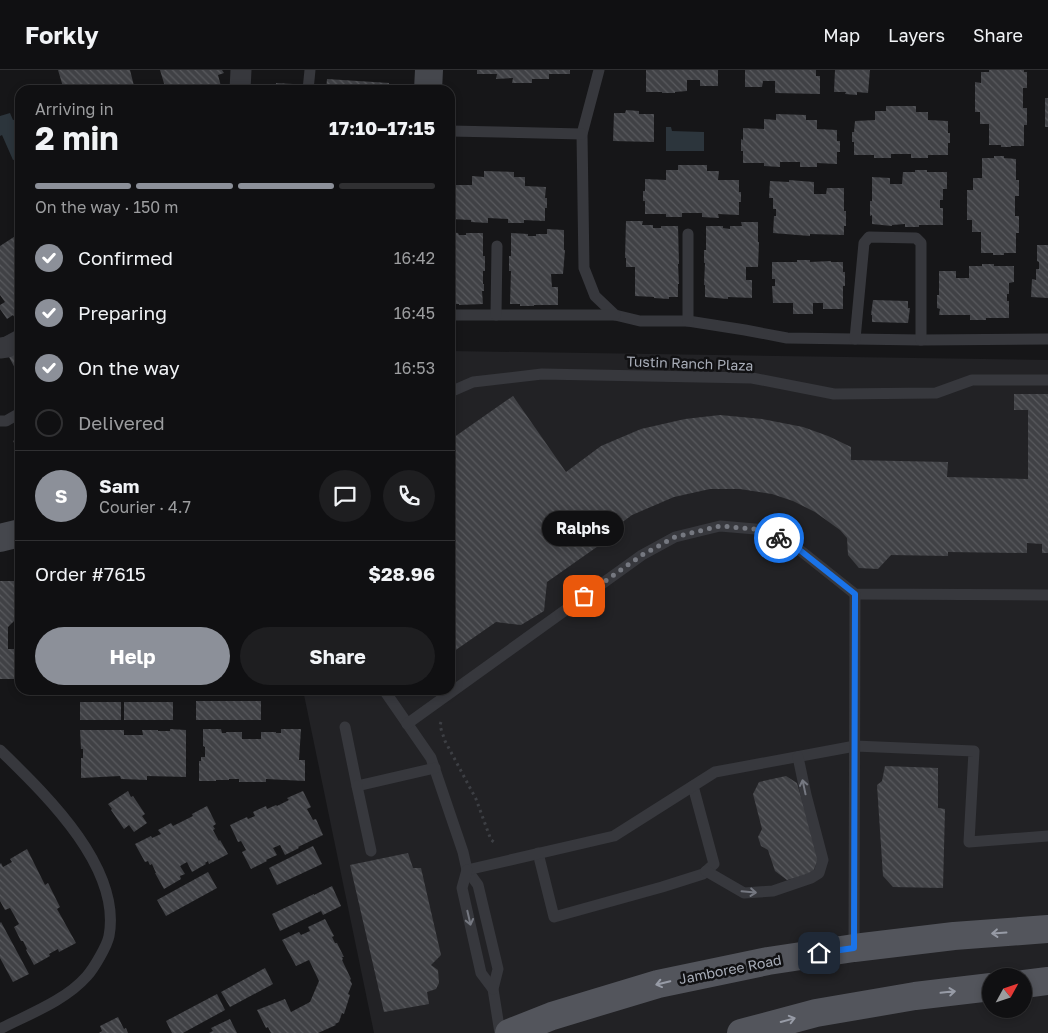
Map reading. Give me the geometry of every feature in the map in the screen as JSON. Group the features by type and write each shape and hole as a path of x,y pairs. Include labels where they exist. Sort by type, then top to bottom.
{"main road":[{"name":"Jamboree Road","path":"508,1033 552,1016 658,984 768,961 954,936 1048,929"},
{"path":"1032,983 1048,982"},
{"path":"741,1033 816,1012 915,996 982,988"}],"street":[{"path":"240,85 241,70"},
{"path":"428,85 429,70"},
{"path":"0,348 15,343"},
{"path":"0,538 15,534"}],"lane":[{"path":"308,85 310,70"},
{"path":"599,70 582,134 584,268 595,296 615,315"},
{"path":"455,132 582,134"},
{"path":"688,234 688,321"},
{"path":"855,339 864,243 869,237 916,238 921,243 921,340"},
{"path":"496,316 497,246"},
{"path":"455,316 615,315 640,321 688,321 786,338 1048,339"},
{"name":"Tustin Ranch Plaza","path":"455,390 473,382 542,374 752,378 834,394 936,393 972,380 1048,380"},
{"path":"0,421 6,421 15,416"},
{"path":"455,689 642,555 675,537 720,526 766,530 801,551 855,594 1048,595"},
{"path":"854,948 855,594"},
{"path":"387,695 431,758 467,870 478,885 498,969 493,988 500,1033"},
{"path":"407,724 447,695"},
{"path":"345,727 371,851"},
{"path":"467,870 614,836 715,772 855,746 974,751 969,842 1048,836"},
{"path":"0,750 32,781 76,834 95,864 107,892 111,915 109,938 87,976 70,991 48,1005 0,1029"},
{"path":"706,871 744,893 773,891 812,878 819,873 823,860 798,757"},
{"path":"357,786 435,768"},
{"path":"538,853 554,917 702,874 714,864 693,786"},
{"path":"467,870 462,888 481,973 493,988"}],"path":[{"path":"441,722 441,729 446,741 476,799 491,840 497,844"}],"shaded area":[{"path":"10,113 13,120 15,119 15,159 13,160 2,135 0,136 0,116"},
{"path":"666,127 671,127 672,131 704,132 704,151 666,151"},
{"path":"455,351 1048,360 1048,1033 374,1033 304,695 455,695"}],"building":[{"path":"58,70 130,70 134,85 62,85"},
{"path":"160,70 222,70 224,73 218,75 221,85 164,85"},
{"path":"477,70 570,70 570,74 549,74 549,79 532,79 532,83 512,83 513,78 496,79 497,74 477,74"},
{"path":"646,70 718,70 718,86 700,86 700,80 687,80 687,91 675,93 646,92"},
{"path":"745,70 816,70 816,76 820,76 820,94 775,93 775,81 763,81 762,87 745,87"},
{"path":"835,70 870,70 868,93 857,92 857,95 845,94 846,92 834,92"},
{"path":"989,70 1024,70 1024,72 1027,72 1027,88 1023,88 1023,108 1027,108 1027,125 1024,125 1024,146 1001,147 1001,145 989,145 989,124 980,124 980,112 975,112 975,82 981,83 981,72 989,72"},
{"path":"327,79 389,83 389,85 326,85"},
{"path":"276,83 293,84 293,85 276,85"},
{"path":"1045,98 1048,98 1048,127 1045,127"},
{"path":"886,106 916,106 916,112 928,112 928,120 948,121 950,143 948,143 948,155 928,155 928,158 911,158 911,154 891,154 891,158 874,158 874,155 854,155 852,132 854,132 855,121 875,120 875,111 886,111"},
{"path":"626,110 639,111 639,114 654,114 654,142 613,141 614,113 625,113"},
{"path":"776,114 806,115 806,120 817,120 817,129 837,130 840,152 837,152 837,164 817,163 817,167 800,167 800,162 780,162 780,167 764,166 764,163 743,163 741,139 743,140 743,128 764,129 764,119 776,120"},
{"path":"994,156 1016,159 1016,180 1019,180 1019,196 1015,196 1015,216 1019,216 1019,233 1016,233 1016,253 1004,253 1004,255 981,253 981,232 972,232 972,220 967,220 967,190 973,190 973,178 982,178 982,158 994,158"},
{"path":"678,165 707,165 707,171 719,171 718,180 739,180 741,202 739,202 739,215 718,214 719,218 702,217 702,213 682,213 682,217 666,217 666,214 645,214 643,191 645,191 645,179 666,180 666,170 678,170"},
{"path":"915,170 947,172 947,189 943,189 943,200 940,200 940,208 943,208 943,225 905,227 905,224 892,226 872,224 870,201 872,201 872,177 890,178 890,184 902,184 903,172 915,172"},
{"path":"484,171 514,172 514,177 525,177 525,186 546,187 545,198 547,198 547,208 545,208 545,221 524,220 524,223 508,223 508,219 488,218 488,223 455,219 455,185 472,185 472,176 484,177"},
{"path":"789,180 814,182 814,194 826,194 827,188 844,188 846,226 844,226 844,235 810,234 810,236 773,233 776,209 773,209 773,198 769,198 770,181 789,182"},
{"path":"626,221 643,221 642,225 653,225 653,228 678,226 678,297 669,297 669,299 635,296 635,267 626,267"},
{"path":"741,222 758,222 758,267 746,267 746,280 752,280 752,298 728,297 728,299 705,297 704,250 706,250 706,226 723,226 723,228 730,229 730,226 742,226"},
{"path":"547,229 564,230 563,274 551,274 552,287 558,287 558,305 520,306 520,304 510,304 511,271 509,271 509,256 511,256 511,233 536,236 536,234 547,234"},
{"path":"455,233 459,235 483,233 485,271 483,271 483,304 455,304"},
{"path":"15,236 15,318 13,315 7,319 0,309 0,305 5,302 0,295 0,246"},
{"path":"1037,245 1048,245 1048,298 1031,297 1032,279 1036,280 1036,269 1039,269"},
{"path":"797,260 843,262 845,286 843,286 843,309 823,309 823,303 813,303 813,314 793,314 793,303 773,303 772,286 775,286 775,279 772,279 772,262 797,262"},
{"path":"982,264 1014,266 1014,282 1009,283 1009,294 1007,294 1009,318 970,320 970,315 939,315 940,309 937,308 937,295 939,295 939,271 956,271 956,278 969,278 969,266 982,266"},
{"path":"873,300 908,301 908,308 910,308 908,323 872,322"},
{"path":"15,354 15,368 9,357"},
{"path":"1014,394 1048,394 1048,553 1042,553 1042,544 1027,543 1027,553 948,552 948,556 891,555 878,569 859,568 848,555 847,538 840,530 815,512 793,501 772,494 740,489 710,489 674,497 632,515 609,532 611,537 547,582 544,611 521,625 496,622 455,651 455,437 513,396 566,472 601,446 641,429 685,419 720,415 762,419 803,427 851,447 851,460 948,462 947,477 1028,479 1028,410 1014,410"},
{"path":"0,581 15,581 15,620 8,627 8,649 15,649 15,679 0,679"},
{"path":"196,701 261,701 261,720 196,720"},
{"path":"80,702 121,702 121,720 80,720"},
{"path":"124,702 173,702 173,720 124,720"},
{"path":"170,729 186,730 186,777 147,776 147,780 121,779 120,776 81,778 83,749 81,749 80,730 124,730 124,735 143,735 142,730 170,731"},
{"path":"203,729 221,729 222,733 242,732 242,739 261,739 261,732 281,733 281,729 301,729 299,760 305,760 305,781 266,779 266,782 239,782 239,779 229,779 199,781 199,761 201,761 201,757 205,757"},
{"path":"885,766 938,768 938,808 945,809 943,888 893,887 883,876 877,785 882,781"},
{"path":"786,776 797,783 819,858 812,874 787,880 775,871 768,850 761,846 758,837 762,829 753,794 759,782"},
{"path":"128,791 145,814 142,816 147,823 134,832 129,825 124,829 108,804"},
{"path":"303,791 311,807 307,809 313,820 316,819 323,835 285,855 280,845 273,848 277,855 251,869 242,852 246,850 241,841 238,842 230,825 247,817 248,819 255,816 253,812 266,806 267,809 277,806 289,800 287,798"},
{"path":"207,806 216,824 213,826 215,829 213,830 228,854 209,864 208,861 192,872 187,862 180,866 185,874 180,876 181,879 164,889 152,864 150,865 148,861 145,862 135,844 151,836 152,838 161,834 158,830 171,823 173,826 193,816 192,814"},
{"path":"313,846 322,864 277,885 269,868"},
{"path":"27,849 45,885 48,883 60,907 57,909 76,943 59,952 58,949 34,965 14,927 19,924 10,908 5,910 0,901 0,864 3,867 12,862 10,859"},
{"path":"408,853 413,868 421,868 441,955 431,965 438,970 439,983 436,989 427,992 429,1004 384,1012 350,865"},
{"path":"208,872 217,888 166,916 157,900"},
{"path":"332,886 341,906 323,915 321,911 280,931 272,914"},
{"path":"325,919 334,936 332,937 335,943 337,943 344,957 342,957 342,960 352,984 344,1014 342,1013 336,1025 318,1033 271,1033 268,1027 266,1028 257,1010 285,999 291,1012 310,1002 319,981 309,960 296,966 282,940 299,932 301,935 310,931 308,927"},
{"path":"1,922 29,974 13,982 0,958"},
{"path":"265,968 273,984 230,1007 221,992"},
{"path":"217,994 225,1010 183,1033 172,1033 166,1021"},
{"path":"118,1017 128,1033 99,1033 102,1031 100,1026"},
{"path":"230,1019 237,1033 209,1033 213,1031 211,1028"}],"way so far":[{"path":"584,596 642,555 675,537 720,526 766,530 779,538"}],"place":[{"name":"Ralphs","path":"584,596"}],"route":[{"path":"779,538 801,551 855,594 854,948 819,953"}]}
